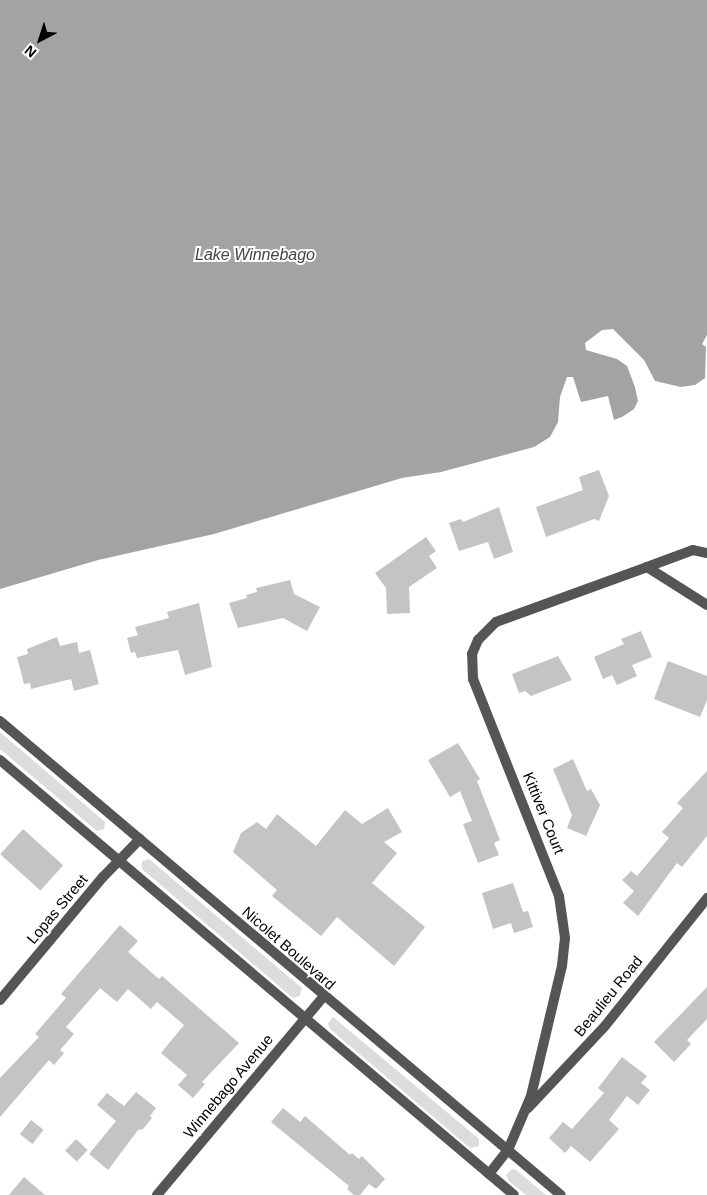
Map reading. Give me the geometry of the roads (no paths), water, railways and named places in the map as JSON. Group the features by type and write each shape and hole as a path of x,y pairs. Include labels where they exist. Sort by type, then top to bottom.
{"street":[{"name":"Kittiver Court","path":"489,1174 508,1150 527,1109 562,966 565,924 559,896 540,842 473,678 472,654 478,640 496,622 692,550 707,553"},
{"path":"647,567 707,605"},
{"name":"Nicolet Boulevard","path":"0,721 323,997 561,1195"},
{"path":"0,760 514,1195"},
{"name":"Lopas Street","path":"0,1000 118,861 140,839"},
{"name":"Beaulieu Road","path":"527,1109 605,1026 707,898"},
{"name":"Winnebago Avenue","path":"157,1195 323,997"}],"water":[{"name":"Lake Winnebago","path":"0,0 707,0 707,335 702,344 706,347 705,378 695,385 681,387 655,381 644,360 613,329 602,330 585,343 586,350 617,359 627,366 638,401 634,409 622,417 614,420 608,396 581,402 573,377 567,377 560,397 558,422 550,437 534,447 441,472 402,478 214,534 98,560 0,589"}]}
